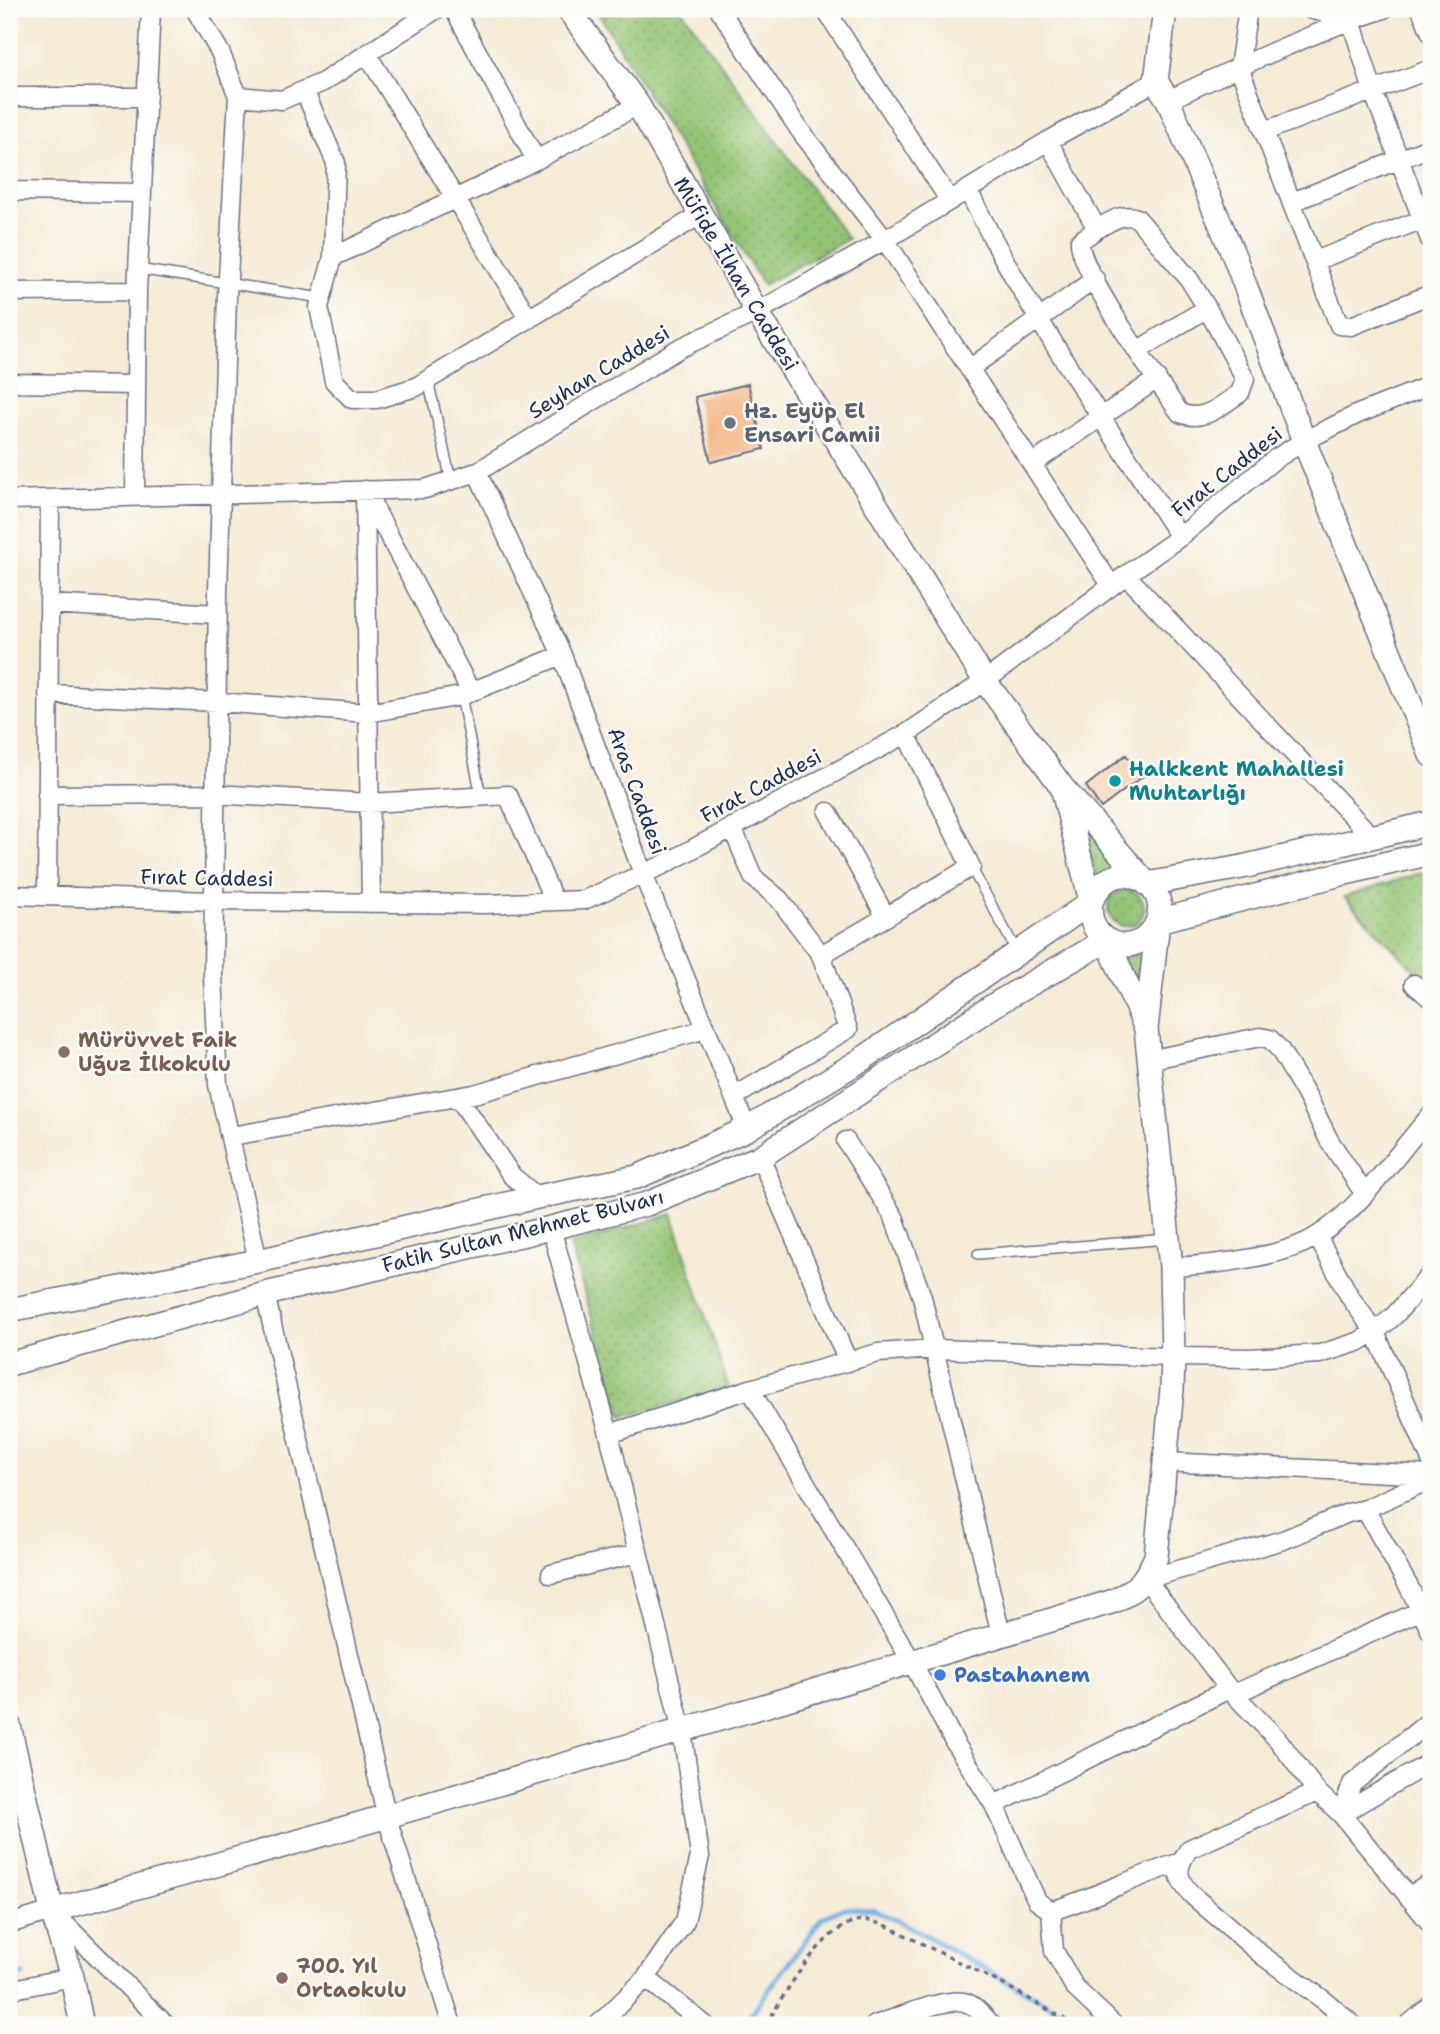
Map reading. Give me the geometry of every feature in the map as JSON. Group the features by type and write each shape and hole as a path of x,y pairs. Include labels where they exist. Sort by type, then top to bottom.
{"street":[{"path":"135,497 137,291 151,9"},
{"path":"195,9 220,52 238,96 221,495 213,975 218,1085 258,1261"},
{"path":"238,96 282,100 323,82 438,9"},
{"path":"454,9 536,160"},
{"name":"Müfide İlhan Caddesi","path":"568,9 638,105 757,312 985,681 1062,787 1147,884"},
{"path":"719,9 801,132 885,240 1032,464 1118,580 1372,836"},
{"path":"825,9 950,201"},
{"path":"1165,9 1156,81 1168,100 1234,257 1304,441 1431,755"},
{"path":"1248,9 1239,67 1339,325 1345,327 1431,294"},
{"path":"1310,9 1351,20"},
{"path":"1168,100 1239,67 1384,9"},
{"path":"1421,9 1431,33"},
{"path":"1351,20 1373,91 1431,242"},
{"path":"367,54 529,319"},
{"path":"1265,131 1431,69"},
{"name":"Seyhan Caddesi","path":"9,500 425,489 477,472 678,349 757,312 885,240 1048,141 1156,81"},
{"path":"303,90 336,163 332,257 319,307 334,381 352,399 377,399 416,387 701,215"},
{"path":"9,97 147,97"},
{"path":"332,257 536,160 638,105"},
{"path":"1048,141 1097,229"},
{"path":"1292,202 1431,147"},
{"path":"968,190 995,247 1038,318 1180,537"},
{"path":"9,191 142,193"},
{"path":"1130,215 1137,218 1189,279 1207,308 1245,379 1240,393 1200,418 1180,413 1137,351 1079,248 1080,240 1097,229 1121,216 1130,215"},
{"path":"1315,261 1423,219"},
{"path":"969,369 1095,279"},
{"path":"9,292 137,291"},
{"path":"1137,351 1207,308"},
{"path":"1032,464 1157,379"},
{"path":"9,383 136,385"},
{"name":"Fırat Caddesi","path":"9,895 214,901 484,904 584,900 643,874 906,734 985,681 1118,580 1180,537 1275,459 1358,414 1431,385"},
{"name":"Aras Caddesi","path":"477,472 562,655 643,874 747,1129"},
{"path":"365,490 466,694"},
{"path":"365,490 371,903"},
{"path":"47,896 50,499"},
{"path":"49,604 218,614"},
{"path":"48,694 368,713 466,694 562,655"},
{"path":"821,955 971,867 906,734"},
{"path":"1062,787 1091,901 1091,919 1094,927 1107,940 1146,1029"},
{"path":"47,794 215,794 369,803 508,795 554,901"},
{"path":"828,812 886,917"},
{"path":"1147,884 1242,867 1431,823"},
{"path":"732,827 753,877 779,899 821,955 848,1029 734,1097"},
{"path":"1107,940 1126,945 1137,943 1153,930 1158,921 1431,853"},
{"path":"9,1924 387,1818 682,1731 1114,1601 1135,1590 1146,1579 1156,1557 1173,1357 1171,1267 1146,1029 1158,901 1147,884 1138,877 1126,875 1104,882 1091,901"},
{"name":"Fatih Sultan Mehmet Bulvarı","path":"9,1310 258,1261 537,1197 637,1177 747,1129 861,1060 1091,901"},
{"name":"Fatih Sultan Mehmet Bulvarı","path":"9,1364 265,1294 647,1204 760,1157 999,1002 1107,940"},
{"path":"1415,984 1431,999"},
{"path":"231,1136 458,1097 706,1029"},
{"path":"1148,1060 1261,1037 1270,1038 1306,1094 1329,1140 1364,1193"},
{"path":"458,1097 512,1176 537,1197"},
{"path":"1171,1267 1206,1265 1270,1253 1317,1236 1345,1215 1431,1115"},
{"path":"846,1141 894,1217 922,1297 1001,1635"},
{"path":"760,1157 848,1362"},
{"path":"551,1228 609,1434 682,1731 700,1856 685,1921 646,1978 598,2025"},
{"path":"1317,1236 1350,1297 1376,1332 1431,1460"},
{"path":"609,1434 878,1353 935,1349 1249,1358 1320,1354 1358,1342 1376,1332 1431,1274"},
{"path":"265,1294 387,1818 452,2025"},
{"path":"750,1390 912,1662 955,1743 994,1805 1037,1901 1051,1911"},
{"path":"1165,1462 1431,1477"},
{"path":"1146,1579 1283,1540 1365,1509 1431,1477"},
{"path":"1365,1509 1426,1609 1431,1632"},
{"path":"551,1574 638,1553"},
{"path":"1146,1579 1232,1692 1279,1741 1317,1792 1341,1814 1431,1924"},
{"path":"994,1805 1232,1692 1426,1609"},
{"path":"1341,1814 1352,1784 1431,1720"},
{"path":"9,1726 52,1912 72,1977 80,2017 96,2025"},
{"path":"1341,1814 1431,1762"},
{"path":"1317,1792 1189,1849 1179,1863 1179,1875 1185,1888 1194,1897 1263,1956 1353,2025"},
{"path":"1051,1911 1084,1901 1179,1863"},
{"path":"1408,1897 1431,1884"},
{"path":"1051,1911 1054,1951 1075,1989 1114,2025"},
{"path":"52,1912 166,2025"},
{"path":"9,1990 72,1977"},
{"path":"646,1978 705,2025"},
{"path":"875,2025 944,2003 960,2001 969,2003 992,2025"},
{"path":"1408,2025 1431,2006"}],"lane":[{"path":"138,269 321,298"},
{"path":"428,380 451,480"},
{"path":"466,694 481,796"},
{"path":"971,867 1017,953"},
{"path":"978,1254 1168,1239"}],"path":[{"path":"766,2025 789,1986 833,1932 864,1920 883,1924 930,1947 1075,2025"}],"green space":[{"path":"596,9 681,9 848,239 763,285"},
{"path":"1075,810 1117,867 1098,878"},
{"path":"1424,872 1431,880 1431,988 1344,897"},
{"path":"1126,890 1139,895 1144,908 1139,921 1126,926 1113,921 1108,908 1113,895"},
{"path":"1145,954 1144,1011 1121,957"},
{"path":"672,1214 729,1388 622,1417 570,1245"}],"building":[{"name":"Hz. Eyüp El Ensari Camii","path":"748,384 764,449 711,462 695,397"},
{"name":"Halkkent Mahallesi Muhtarlığı","path":"1126,755 1143,776 1101,808 1086,786"}],"waterway":[{"path":"743,2025 822,1918 844,1908 875,1910 916,1930 1085,2025"},
{"path":"9,1975 23,1975"}],"place":[{"name":"Hz. Eyüp El Ensari Camii","path":"730,423"},
{"name":"Halkkent Mahallesi Muhtarlığı","path":"1115,781"},
{"name":"Mürüvvet Faik Uğuz İlkokulu","path":"64,1052"},
{"name":"Pastahanem","path":"940,1675"},
{"name":"700. Yıl Ortaokulu","path":"282,1978"}]}
